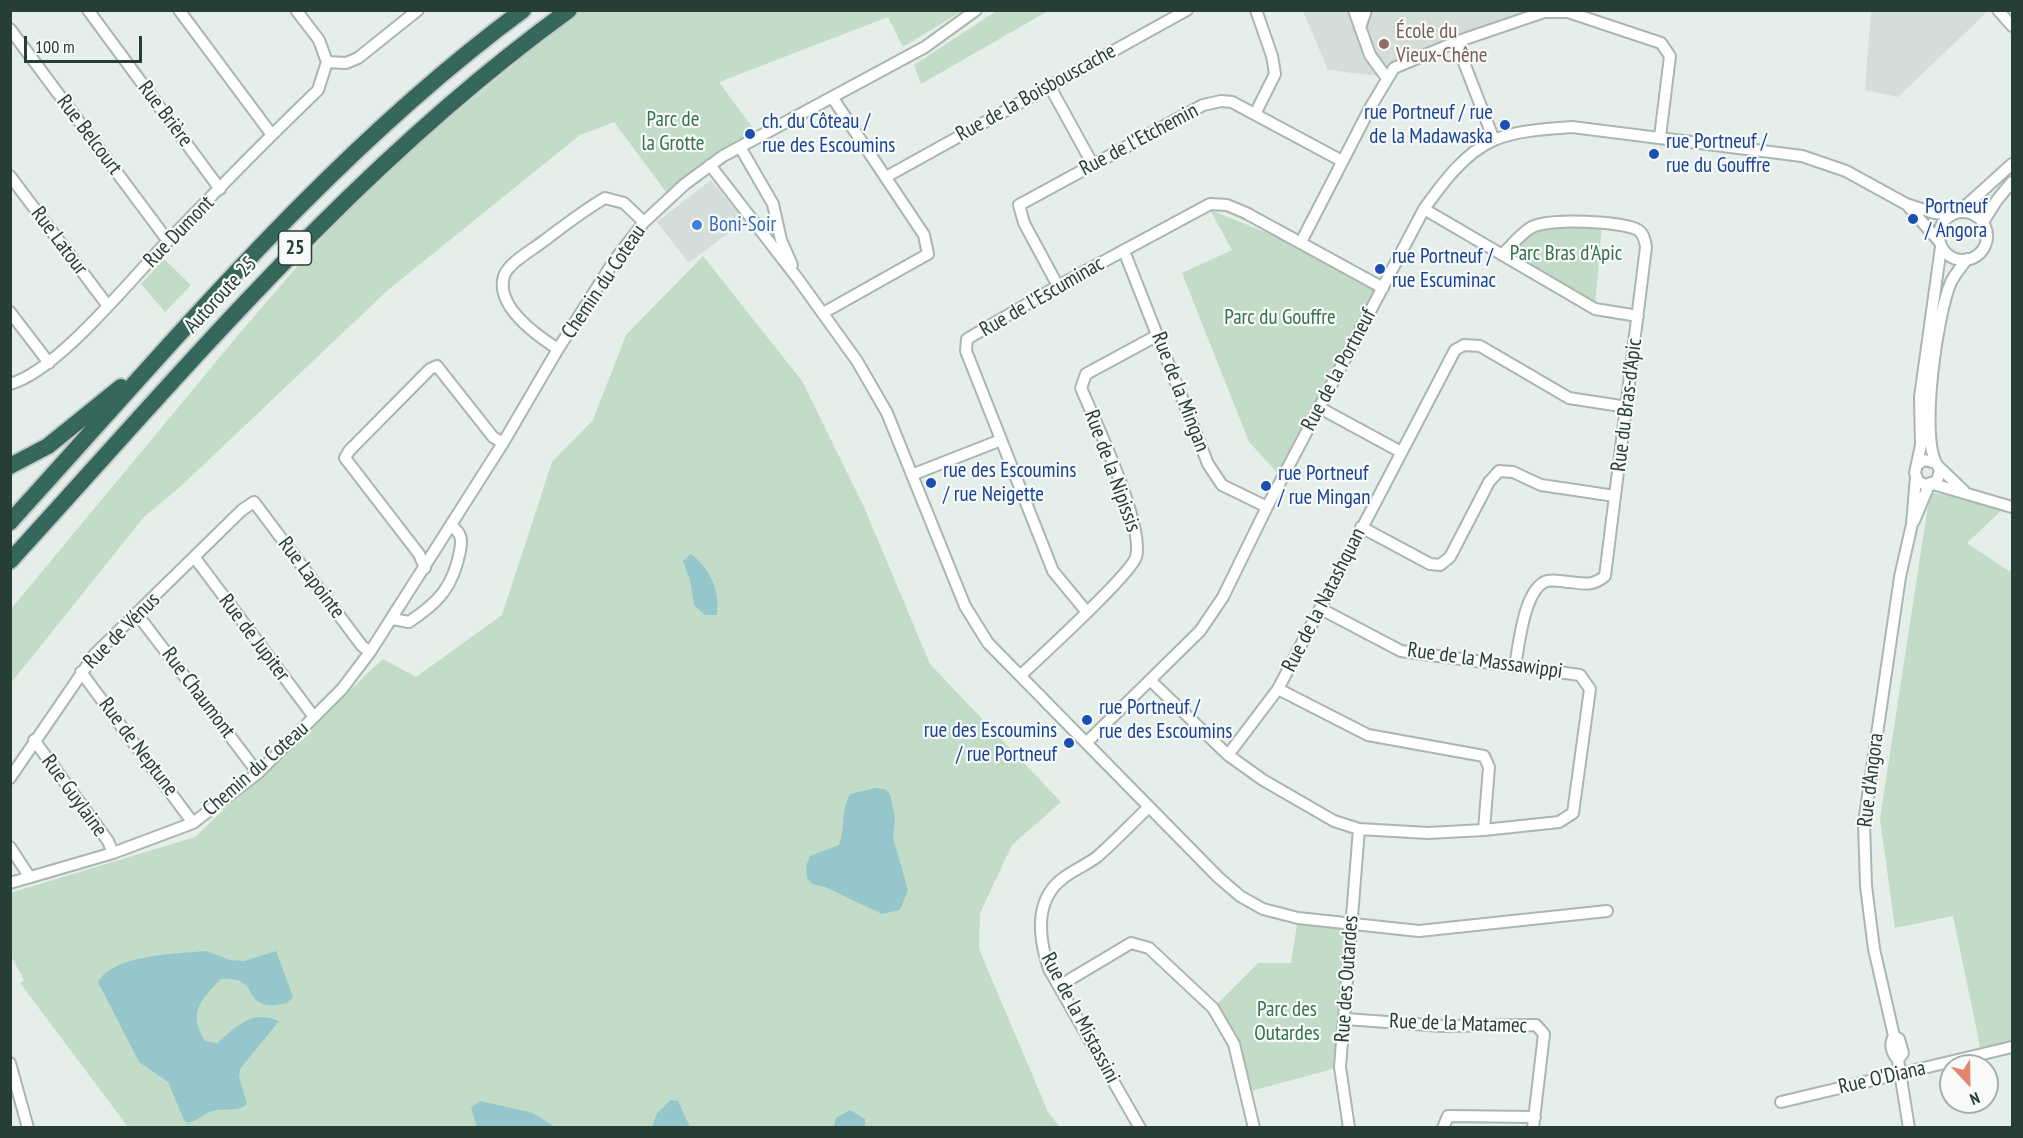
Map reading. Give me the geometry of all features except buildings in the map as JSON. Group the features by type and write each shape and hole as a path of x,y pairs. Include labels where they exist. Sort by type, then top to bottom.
{"highway":[{"name":"Autoroute 25","path":"10,522 277,229 338,168 441,76 523,10"},
{"name":"Autoroute 25","path":"10,561 231,317 326,217 449,104 569,10"},
{"path":"10,466 33,456 68,432 174,342"}],"street":[{"name":"Rue Brière","path":"88,10 220,189"},
{"path":"179,10 272,135"},
{"path":"296,10 319,40 327,62 346,63 358,58 416,11"},
{"name":"Chemin du Coteau","path":"10,883 113,853 193,823 258,773 342,689 370,652 504,443 558,349 614,261 644,222 710,165 934,42 976,10"},
{"name":"Rue de la Boisbouscache","path":"886,177 1187,10"},
{"path":"1255,114 1275,74 1272,56 1256,10"},
{"path":"1354,10 1370,55 1386,77"},
{"path":"1360,29 1366,10"},
{"path":"1998,10 2013,26"},
{"path":"1301,242 1386,77 1394,68 1456,42 1544,12 1568,11 1661,43 1670,56 1660,137"},
{"name":"Rue Belcourt","path":"10,29 168,241"},
{"path":"1456,42 1494,140"},
{"name":"Rue Dumont","path":"10,384 23,381 49,363 108,306 168,241 318,90 327,62"},
{"path":"1049,86 1092,165"},
{"path":"823,313 928,254 924,235 831,97"},
{"name":"Rue de l'Etchemin","path":"1058,286 1024,223 1019,205 1203,105 1221,101 1232,102 1342,161"},
{"name":"Rue de la Portneuf","path":"1087,742 1200,631 1223,597 1267,507 1424,209 1447,178 1494,140 1535,130 1572,127 1802,156 1846,171 1906,204 1934,213 1955,213"},
{"path":"740,147 773,204 781,240 798,279"},
{"path":"2013,164 1941,225 1920,397 1921,445 1916,477 1921,483 1967,493 2013,507"},
{"path":"710,165 798,279 857,361 887,413 914,474 965,606 988,643 1239,896 1263,909 1298,918 1419,931 1607,911"},
{"name":"Rue Latour","path":"10,176 108,306"},
{"path":"1983,222 1997,200 2013,182"},
{"path":"558,349 514,313 503,293 505,274 520,259 576,216 605,198 624,203 644,222"},
{"name":"Rue de l'Escuminac","path":"1086,611 1053,571 966,351 967,339 1058,286 1210,204 1227,205 1301,242 1383,288"},
{"name":"Rue de la Portneuf","path":"1906,204 1940,244"},
{"path":"1424,209 1595,309 1638,316"},
{"path":"1940,244 1952,258 1967,259 1975,257 1985,245 1986,230 1983,222 1972,213 1955,213"},
{"name":"Rue du Bras-d'Apic","path":"1502,255 1532,227 1548,221 1602,223 1638,230 1645,238 1646,247 1605,576 1588,585 1549,580 1541,584 1535,590 1525,613 1515,666"},
{"name":"Rue de la Mingan","path":"1124,251 1208,464 1222,485 1267,507"},
{"path":"1967,259 1952,281 1934,366 1929,438 1930,453 1937,464 1950,480 1967,493"},
{"path":"10,312 49,363"},
{"name":"Rue de la Nipissis","path":"1021,675 1113,586 1136,559 1138,543 1136,526 1081,388 1086,374 1158,336"},
{"name":"Rue de la Natashquan","path":"1228,755 1278,688 1455,350 1464,345 1480,346 1569,398 1627,407"},
{"path":"425,568 419,554 345,458 349,451 430,369 437,366 493,437 504,443"},
{"path":"1320,408 1401,452"},
{"path":"914,474 1001,440"},
{"path":"1917,465 1924,460 1937,464"},
{"path":"1931,485 1939,478 1937,464"},
{"path":"1361,527 1430,564 1440,565 1450,557 1489,482 1499,471 1513,472 1541,485 1615,496"},
{"name":"Rue d'Angora","path":"1909,1128 1898,1060 1892,1054 1890,1043 1894,1036 1873,939 1866,886 1864,824 1900,577 1912,524 1916,477"},
{"name":"Rue d'Angora","path":"1912,524 1931,485"},
{"name":"Rue de Vénus","path":"10,778 95,654 242,510 254,502"},
{"name":"Rue Lapointe","path":"254,502 370,652"},
{"path":"393,619 409,622 431,608 455,577 462,540 460,533 452,526"},
{"name":"Rue de Jupiter","path":"195,558 314,717"},
{"name":"Rue de la Massawippi","path":"1151,681 1228,755 1263,780 1334,821 1359,829 1428,833 1484,830 1559,822 1573,813 1590,689 1580,675 1401,651 1321,609"},
{"name":"Rue Chaumont","path":"137,614 258,773"},
{"name":"Rue de Neptune","path":"81,672 193,823"},
{"path":"1278,688 1368,735 1484,756 1489,766 1484,830"},
{"name":"Rue Guylaine","path":"34,740 108,841 113,853"},
{"name":"Rue de la Mistassini","path":"1140,1128 1049,969 1042,947 1041,919 1046,896 1061,880 1096,857 1149,807"},
{"name":"Rue des Outardes","path":"1349,1128 1340,1067 1346,1019 1350,922 1359,829"},
{"path":"10,847 29,876"},
{"path":"1059,986 1131,943 1149,948 1213,1008 1234,1044 1254,1128"},
{"name":"Rue de la Matamec","path":"1346,1019 1441,1026 1536,1025 1544,1034 1534,1122"},
{"name":"Rue O'Diana","path":"1784,1101 2013,1047"},
{"path":"10,1063 28,1128"},
{"path":"1443,1128 1448,1116 1534,1122"}],"shaded area":[{"name":"École du Vieux-Chêne","path":"1543,10 1456,42 1386,77 1328,70 1303,11"},
{"path":"1871,10 1988,11 1898,97 1865,90"},
{"path":"711,180 747,224 723,237 689,263 657,222"}],"green space":[{"path":"998,10 1048,11 921,84 914,65"},
{"name":"Parc de la Grotte","path":"579,11 962,11 903,47 888,17 719,82 755,131 708,159 666,192 614,122 580,135 388,290 180,487 144,517 11,683 11,609 244,328 365,188"},
{"name":"Parc du Gouffre","path":"1210,210 1298,245 1379,289 1283,479 1249,442 1182,273 1232,250"},
{"name":"Parc Bras d'Apic","path":"1602,223 1595,309 1502,256 1532,227"},
{"path":"703,256 802,381 864,507 930,664 1061,802 1012,845 980,913 979,949 1048,1112 1060,1127 128,1127 20,983 24,980 11,956 10,893 195,837 383,659 416,677 502,615 552,462 593,420 626,335"},
{"path":"164,259 191,285 165,312 141,284"},
{"path":"1930,492 2005,507 1967,543 2009,571 2012,569 2012,1042 1981,1051 1953,916 1895,928 1880,819"},
{"name":"Parc des Outardes","path":"1298,918 1350,922 1340,1067 1244,1093 1234,1044 1213,1008 1258,963 1291,963"}],"water":[{"path":"691,554 704,567 713,581 717,597 717,615 705,615 694,605 690,580 683,561"},
{"path":"876,788 885,789 890,794 895,818 893,838 908,890 900,910 882,914 825,887 812,884 807,878 806,866 810,856 839,845 845,808 850,794"},
{"path":"206,951 230,960 244,961 276,951 293,997 287,1003 266,1005 257,1001 245,984 240,981 221,979 202,1000 197,1022 205,1041 217,1043 238,1025 253,1018 261,1017 279,1021 240,1069 239,1077 247,1104 238,1109 215,1110 188,1123 184,1120 168,1082 139,1062 98,982 106,973 132,961 147,957"},
{"path":"671,1100 678,1101 690,1127 652,1127 657,1113"},
{"path":"480,1101 533,1113 555,1127 477,1127 471,1108"},
{"path":"850,1110 865,1119 865,1127 834,1127 836,1118"}],"place":[{"name":"École du Vieux-Chêne","path":"1384,44"},
{"name":"rue Portneuf / rue de la Madawaska","path":"1505,125"},
{"name":"ch. du Côteau / rue des Escoumins","path":"750,134"},
{"name":"rue Portneuf / rue du Gouffre","path":"1654,154"},
{"name":"Portneuf / Angora","path":"1913,219"},
{"name":"Boni-Soir","path":"697,225"},
{"name":"rue Portneuf / rue Escuminac","path":"1380,269"},
{"name":"rue des Escoumins / rue Neigette","path":"931,483"},
{"name":"rue Portneuf / rue Mingan","path":"1266,486"},
{"name":"rue Portneuf / rue des Escoumins","path":"1087,720"},
{"name":"rue des Escoumins / rue Portneuf","path":"1069,743"}]}
